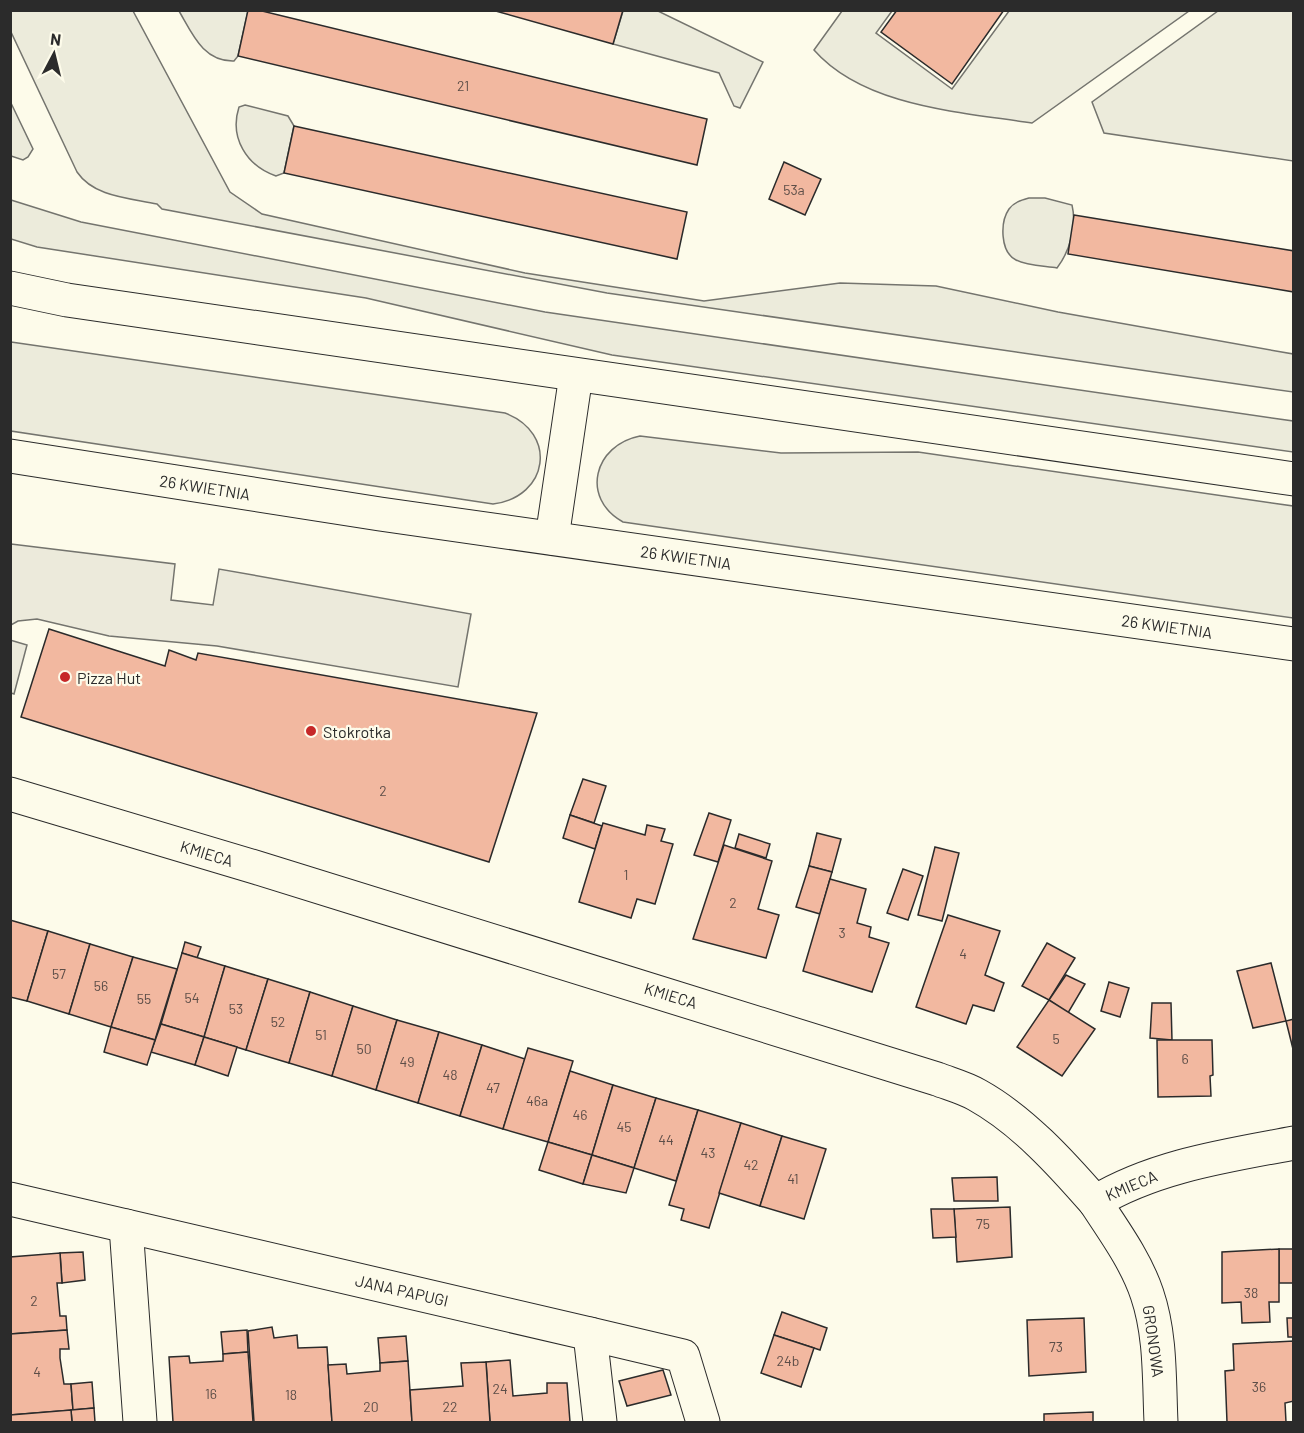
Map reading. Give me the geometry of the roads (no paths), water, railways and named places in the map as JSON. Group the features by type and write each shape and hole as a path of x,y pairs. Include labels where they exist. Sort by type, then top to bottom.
{"street":[{"path":"10,267 99,304"},
{"path":"10,288 99,304 1293,479"},
{"path":"552,538 576,375"},
{"name":"26 KWIETNIA","path":"10,456 552,538 1293,644"},
{"name":"26 KWIETNIA","path":"10,468 79,468"},
{"name":"KMIECA","path":"10,794 258,868 938,1079 976,1094 1007,1116 1071,1174 1095,1202 1116,1189 1176,1167 1293,1143"},
{"name":"JANA PAPUGI","path":"10,1199 683,1356 703,1422"},
{"name":"GRONOWA","path":"1095,1202 1121,1242 1147,1294 1154,1322 1161,1422"},
{"path":"126,1226 140,1422"},
{"path":"590,1334 600,1422"}],"place":[{"name":"Pizza Hut","path":"65,677"},
{"name":"Stokrotka","path":"311,731"}]}
